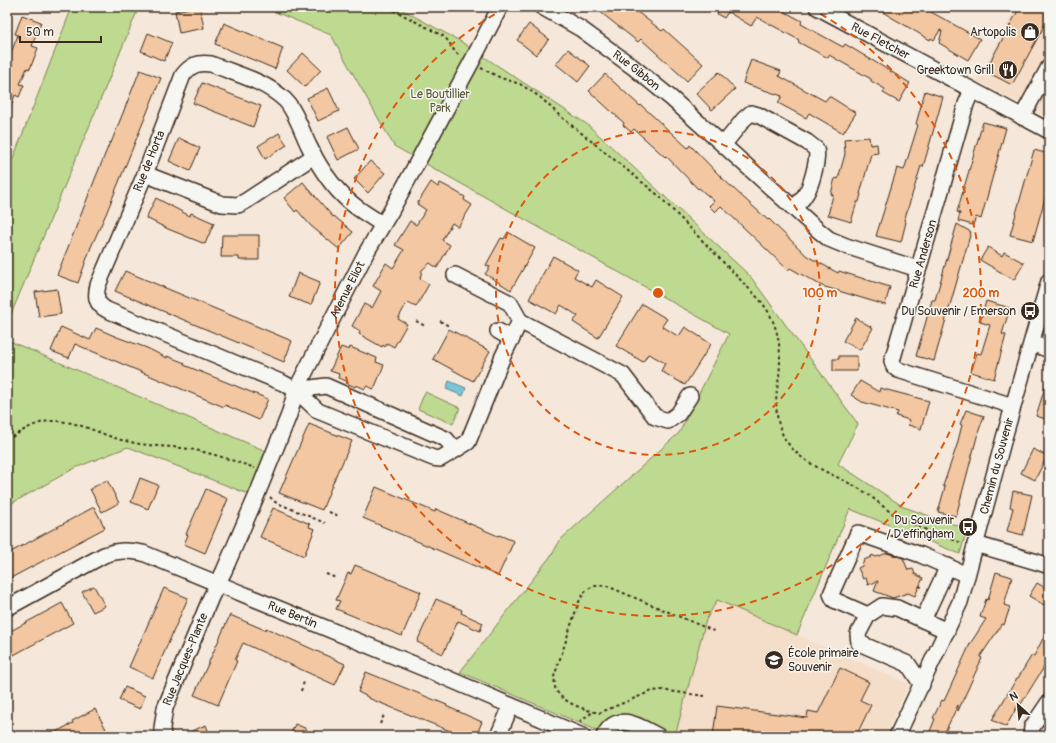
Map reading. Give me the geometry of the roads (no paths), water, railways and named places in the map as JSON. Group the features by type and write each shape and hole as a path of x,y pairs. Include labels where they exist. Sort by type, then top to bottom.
{"street":[{"name":"Avenue Eliot","path":"217,584 259,491 289,415 296,390 366,252 471,63 500,7"},
{"name":"Rue Gibbon","path":"542,7 581,29 671,98 818,230 830,239 846,246 918,269"},
{"name":"Rue Fletcher","path":"817,7 1049,131"},
{"name":"Rue de Horta","path":"296,390 283,383 107,310 98,303 96,296 98,285 145,174 183,75 188,68 203,63 211,64 260,84 278,94 286,102 292,112 314,156 329,181 341,195 358,209 382,224"},
{"path":"1022,117 1049,67"},
{"name":"Rue Anderson","path":"972,90 967,102 892,361 894,367 898,370 1013,406"},
{"path":"724,144 744,119 751,113 758,115 816,148 816,162 805,195 794,208"},
{"path":"145,174 222,204 238,204 246,201 314,156"},
{"path":"455,275 510,303 520,321 622,375 655,417 668,421 678,414 690,396"},
{"name":"Chemin du Souvenir","path":"897,736 960,602 967,575 970,544 1032,344 1049,281"},
{"path":"296,390 318,411 376,436 440,459 468,442 503,356 520,321"},
{"path":"498,331 512,339"},
{"path":"1032,344 1049,350"},
{"path":"296,390 326,386 446,439 455,450"},
{"path":"376,436 385,411"},
{"path":"868,615 834,600 831,594 858,533 922,555 967,575"},
{"path":"970,544 1049,566"},
{"name":"Rue Bertin","path":"7,608 104,555 121,550 129,550 143,553 428,670 511,706 581,730"},
{"path":"923,620 948,566"},
{"name":"Rue Jacques-Plante","path":"163,736 162,728 165,708 217,584"},
{"path":"922,685 908,664 859,643 858,634 868,615 882,606 898,608 947,631"},
{"path":"1031,736 1032,727 1049,702"},
{"path":"498,736 511,706"},
{"path":"604,736 610,727 617,722 627,722 658,736"}],"water":[{"path":"449,381 466,388 463,396 446,389"}],"place":[{"name":"Artopolis","path":"1030,32"},
{"name":"Greektown Grill","path":"1008,70"},
{"name":"Du Souvenir / Emerson","path":"1030,311"},
{"name":"Du Souvenir / D'effingham","path":"968,527"},
{"name":"École primaire Souvenir","path":"774,660"}],"park label":[{"name":"Le Boutillier Park","path":"440,101"}]}
